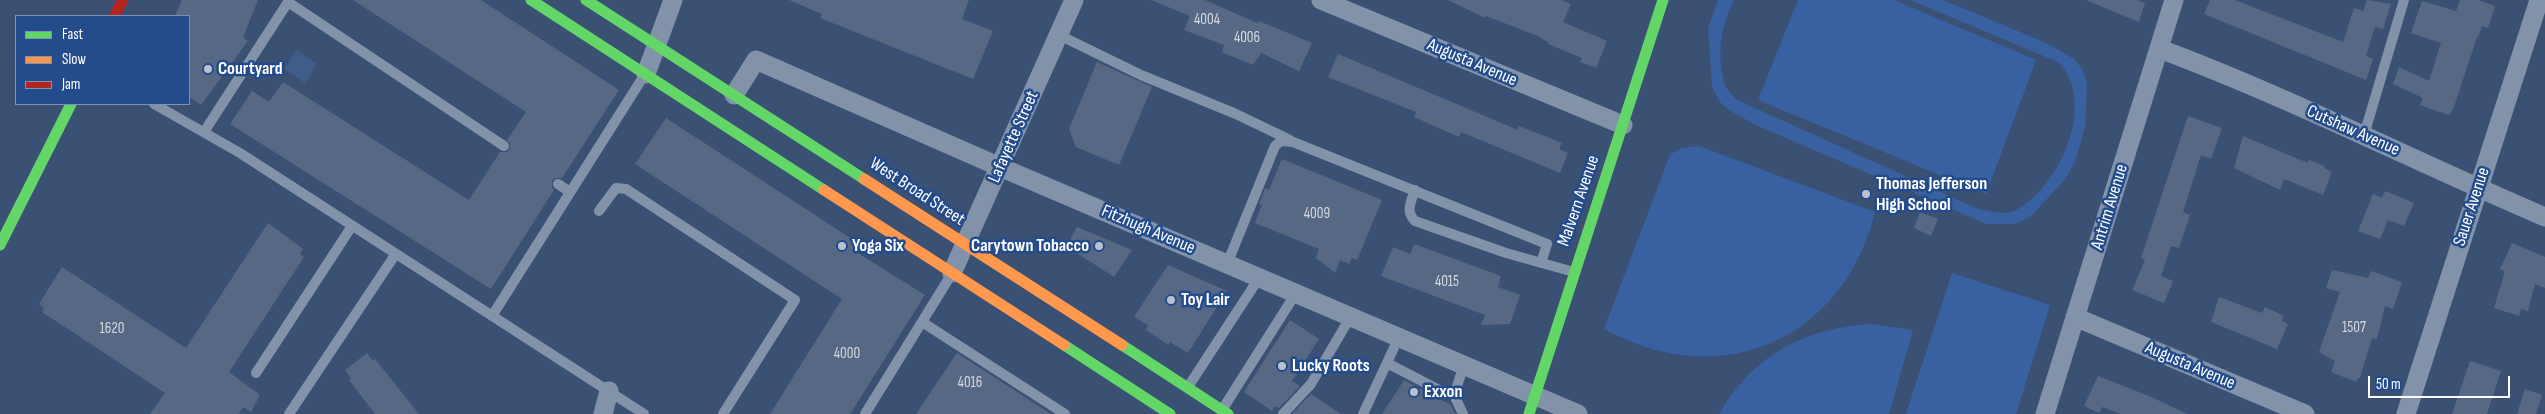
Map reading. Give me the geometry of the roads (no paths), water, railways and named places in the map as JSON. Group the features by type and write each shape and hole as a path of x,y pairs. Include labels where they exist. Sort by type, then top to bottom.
{"main road":[{"path":"115,15 123,0"},
{"path":"531,0 1170,414"},
{"name":"West Broad Street","path":"586,0 1225,412"},
{"name":"Malvern Avenue","path":"1529,414 1663,0"},
{"path":"0,245 70,105"}],"street":[{"path":"646,74 673,0"},
{"name":"Lafayette Street","path":"952,273 1074,0"},
{"name":"Augusta Avenue","path":"1321,0 1623,125"},
{"name":"Sauer Avenue","path":"2406,414 2539,0"},
{"name":"Antrim Avenue","path":"2045,414 2160,48 2168,2"},
{"name":"Cutshaw Avenue","path":"2160,48 2364,135 2545,217"},
{"name":"Fitzhugh Avenue","path":"734,95 756,60 1000,167 1578,414"},
{"name":"Augusta Avenue","path":"2075,317 2305,414"},
{"path":"603,414 609,391"}],"lane":[{"path":"2364,135 2404,0"},
{"path":"204,132 288,2 504,146"},
{"path":"1059,35 1142,75 1236,114 1293,142 1547,244 1541,263"},
{"path":"492,316 646,74"},
{"path":"156,105 240,153 395,255 644,414"},
{"path":"1227,264 1275,146 1281,142 1293,142"},
{"path":"558,184 570,192"},
{"path":"599,211 616,188 626,189 792,296 794,304 723,414"},
{"path":"1415,190 1408,208 1410,216 1415,222 1574,272"},
{"path":"256,372 352,226"},
{"path":"289,414 395,255"},
{"path":"865,414 952,273"},
{"path":"1188,388 1259,278"},
{"path":"1225,412 1296,293"},
{"path":"1283,414 1311,384 1351,316"},
{"path":"922,322 1065,414"},
{"path":"1363,414 1399,337"},
{"path":"1387,363 1441,391 1454,395"},
{"path":"1463,414 1454,395 1464,365"}],"place":[{"name":"Courtyard","path":"208,69"},
{"name":"Thomas Jefferson High School","path":"1866,194"},
{"name":"Yoga Six","path":"842,246"},
{"name":"Carytown Tobacco","path":"1099,246"},
{"name":"Toy Lair","path":"1171,300"},
{"name":"Lucky Roots","path":"1282,366"},
{"name":"Exxon","path":"1414,392"}]}
